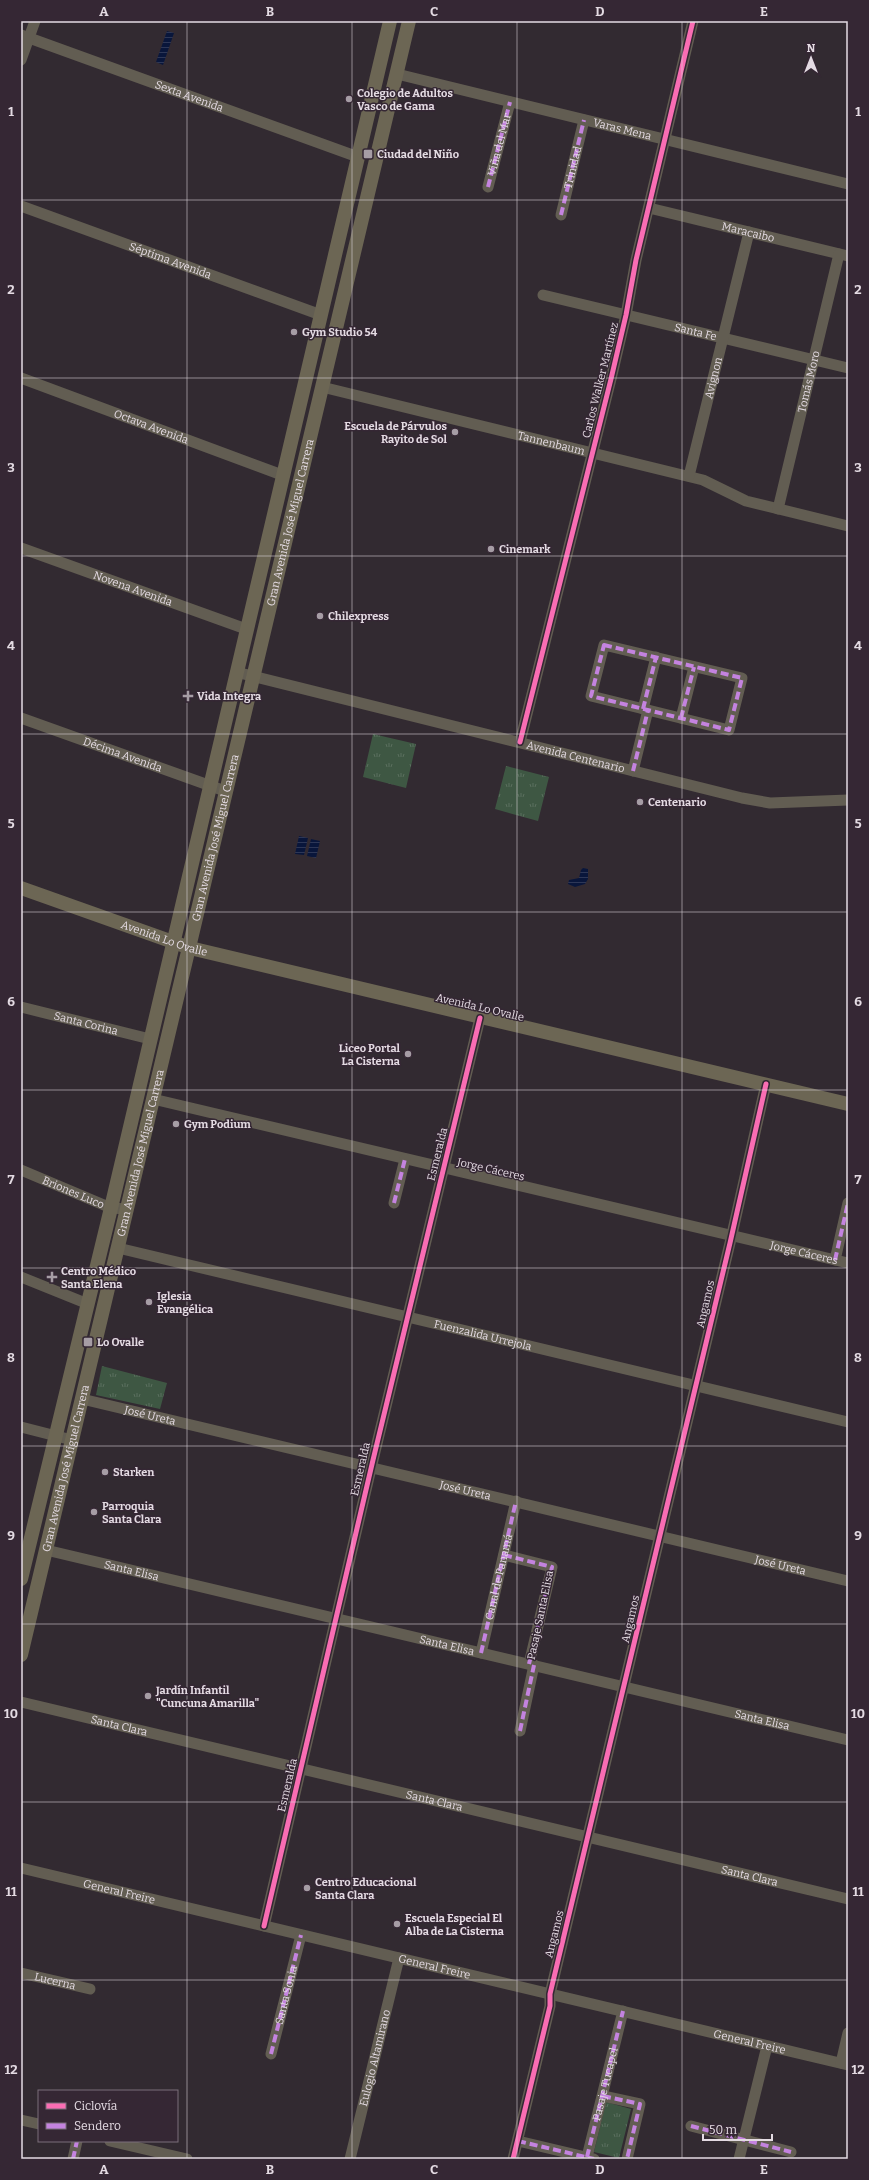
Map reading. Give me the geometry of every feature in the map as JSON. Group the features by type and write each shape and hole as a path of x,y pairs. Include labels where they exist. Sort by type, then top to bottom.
{"main road":[{"name":"Gran Avenida José Miguel Carrera","path":"21,1579 25,1550 56,1436 111,1208 282,475 390,21"},
{"name":"Gran Avenida José Miguel Carrera","path":"21,1655 409,21"},
{"path":"382,51 388,68 397,74"},
{"path":"321,315 334,333"},
{"name":"Avenida Lo Ovalle","path":"21,888 172,944 848,1104"},
{"path":"141,1080 144,1090 153,1099"},
{"path":"25,1550 36,1552 46,1550"}],"street":[{"path":"21,60 25,37 35,21"},
{"name":"Carlos Walker Martínez","path":"520,742 593,453 626,315 636,260 693,21"},
{"name":"Sexta Avenida","path":"25,37 358,157"},
{"name":"Varas Mena","path":"397,74 848,184"},
{"name":"Viña del Mar","path":"488,187 510,102"},
{"name":"Trinidad","path":"561,215 584,120"},
{"name":"Séptima Avenida","path":"21,206 321,315"},
{"name":"Maracaibo","path":"649,208 844,255"},
{"name":"Avignon","path":"689,476 749,232"},
{"name":"Tomás Moro","path":"778,508 814,359 844,255"},
{"name":"Santa Fe","path":"543,295 848,368"},
{"name":"Octava Avenida","path":"21,378 282,475"},
{"name":"Tannenbaum","path":"322,387 689,476 711,483 740,499 848,526"},
{"name":"Novena Avenida","path":"21,548 246,629"},
{"path":"604,645 694,666 742,678 729,730 591,696 604,645"},
{"path":"633,771 656,657"},
{"path":"680,718 694,666"},
{"name":"Avenida Centenario","path":"236,672 742,798 770,803 848,800"},
{"name":"Décima Avenida","path":"21,718 225,791"},
{"name":"Santa Corina","path":"21,1007 150,1039"},
{"name":"Esmeralda","path":"264,1926 371,1467 480,1018"},
{"name":"Angamos","path":"513,2159 550,2006 550,1994 732,1235 766,1084"},
{"name":"Jorge Cáceres","path":"153,1099 848,1263"},
{"path":"394,1203 405,1159"},
{"name":"Briones Luco","path":"21,1170 111,1208 121,1210 127,1209"},
{"path":"835,1260 848,1203"},
{"name":"Fuenzalida Urrejola","path":"118,1248 848,1422"},
{"path":"21,1277 88,1304"},
{"name":"José Ureta","path":"82,1399 660,1535 848,1581"},
{"path":"21,1427 72,1440"},
{"name":"Canal de Panamá","path":"481,1653 516,1501"},
{"name":"Santa Elisa","path":"46,1550 848,1740"},
{"name":"Pasaje Santa Elisa","path":"504,1555 552,1566 532,1665"},
{"path":"520,1731 532,1665"},
{"name":"Santa Clara","path":"21,1702 848,1900"},
{"name":"General Freire","path":"21,1868 844,2064"},
{"name":"Santa Sonia","path":"271,2054 301,1935"},
{"name":"Eulogio Altamirano","path":"350,2159 400,1958"},
{"name":"Lucerna","path":"21,1973 90,1989"},
{"name":"Pasaje Tucapel","path":"591,2158 603,2096 624,2011"},
{"path":"844,2064 848,2033"},
{"path":"739,2159 767,2046"},
{"path":"603,2096 640,2104 627,2159"},
{"path":"21,2120 38,2124"},
{"path":"691,2126 791,2152"},
{"path":"518,2141 591,2158"},
{"path":"72,2159 77,2142"},
{"path":"114,2142 187,2159"}],"green space":[{"path":"373,734 416,744 406,788 363,777"},
{"path":"506,766 549,777 538,821 495,809"},
{"path":"102,1366 167,1383 160,1409 96,1395"},
{"path":"606,2102 631,2109 619,2158 594,2152"}],"water":[{"path":"167,31 174,33 163,65 156,62"},
{"path":"299,836 308,838 304,855 295,854"},
{"path":"311,839 320,841 316,858 307,856"},
{"path":"583,868 588,869 588,879 585,884 575,887 568,884 569,880 579,878"}],"marked path":[{"path":"488,187 510,102"},
{"path":"561,215 584,120"},
{"path":"604,645 742,678 729,730 591,696 604,645"},
{"path":"643,709 656,657"},
{"path":"681,718 694,667"},
{"path":"633,771 648,710"},
{"path":"394,1203 405,1159"},
{"path":"835,1260 848,1203"},
{"path":"481,1653 516,1501"},
{"path":"504,1555 552,1567 529,1664"},
{"path":"520,1731 534,1665"},
{"path":"271,2054 301,1935"},
{"path":"587,2157 623,2011"},
{"path":"603,2096 640,2104 627,2159"},
{"path":"691,2126 791,2152"},
{"path":"518,2141 594,2159"},
{"path":"73,2159 77,2142"}],"cycle path":[{"path":"520,742 611,379 626,315 636,260 693,21"},
{"path":"264,1926 373,1460 480,1018"},
{"path":"513,2159 550,2006 550,1994 730,1243 766,1084"}],"place":[{"name":"Colegio de Adultos Vasco de Gama","path":"349,99"},
{"name":"Ciudad del Niño","path":"368,154"},
{"name":"Gym Studio 54","path":"294,332"},
{"name":"Escuela de Párvulos Rayito de Sol","path":"455,432"},
{"name":"Cinemark","path":"491,549"},
{"name":"Chilexpress","path":"320,616"},
{"name":"Vida Integra","path":"188,696"},
{"name":"Centenario","path":"640,802"},
{"name":"Liceo Portal La Cisterna","path":"408,1054"},
{"name":"Gym Podium","path":"176,1124"},
{"name":"Centro Médico Santa Elena","path":"52,1277"},
{"name":"Iglesia Evangélica","path":"149,1302"},
{"name":"Lo Ovalle","path":"88,1342"},
{"name":"Starken","path":"105,1472"},
{"name":"Parroquia Santa Clara","path":"94,1512"},
{"name":"Jardín Infantil \"Cuncuna Amarilla\"","path":"148,1696"},
{"name":"Centro Educacional Santa Clara","path":"307,1888"},
{"name":"Escuela Especial El Alba de La Cisterna","path":"397,1924"}]}
